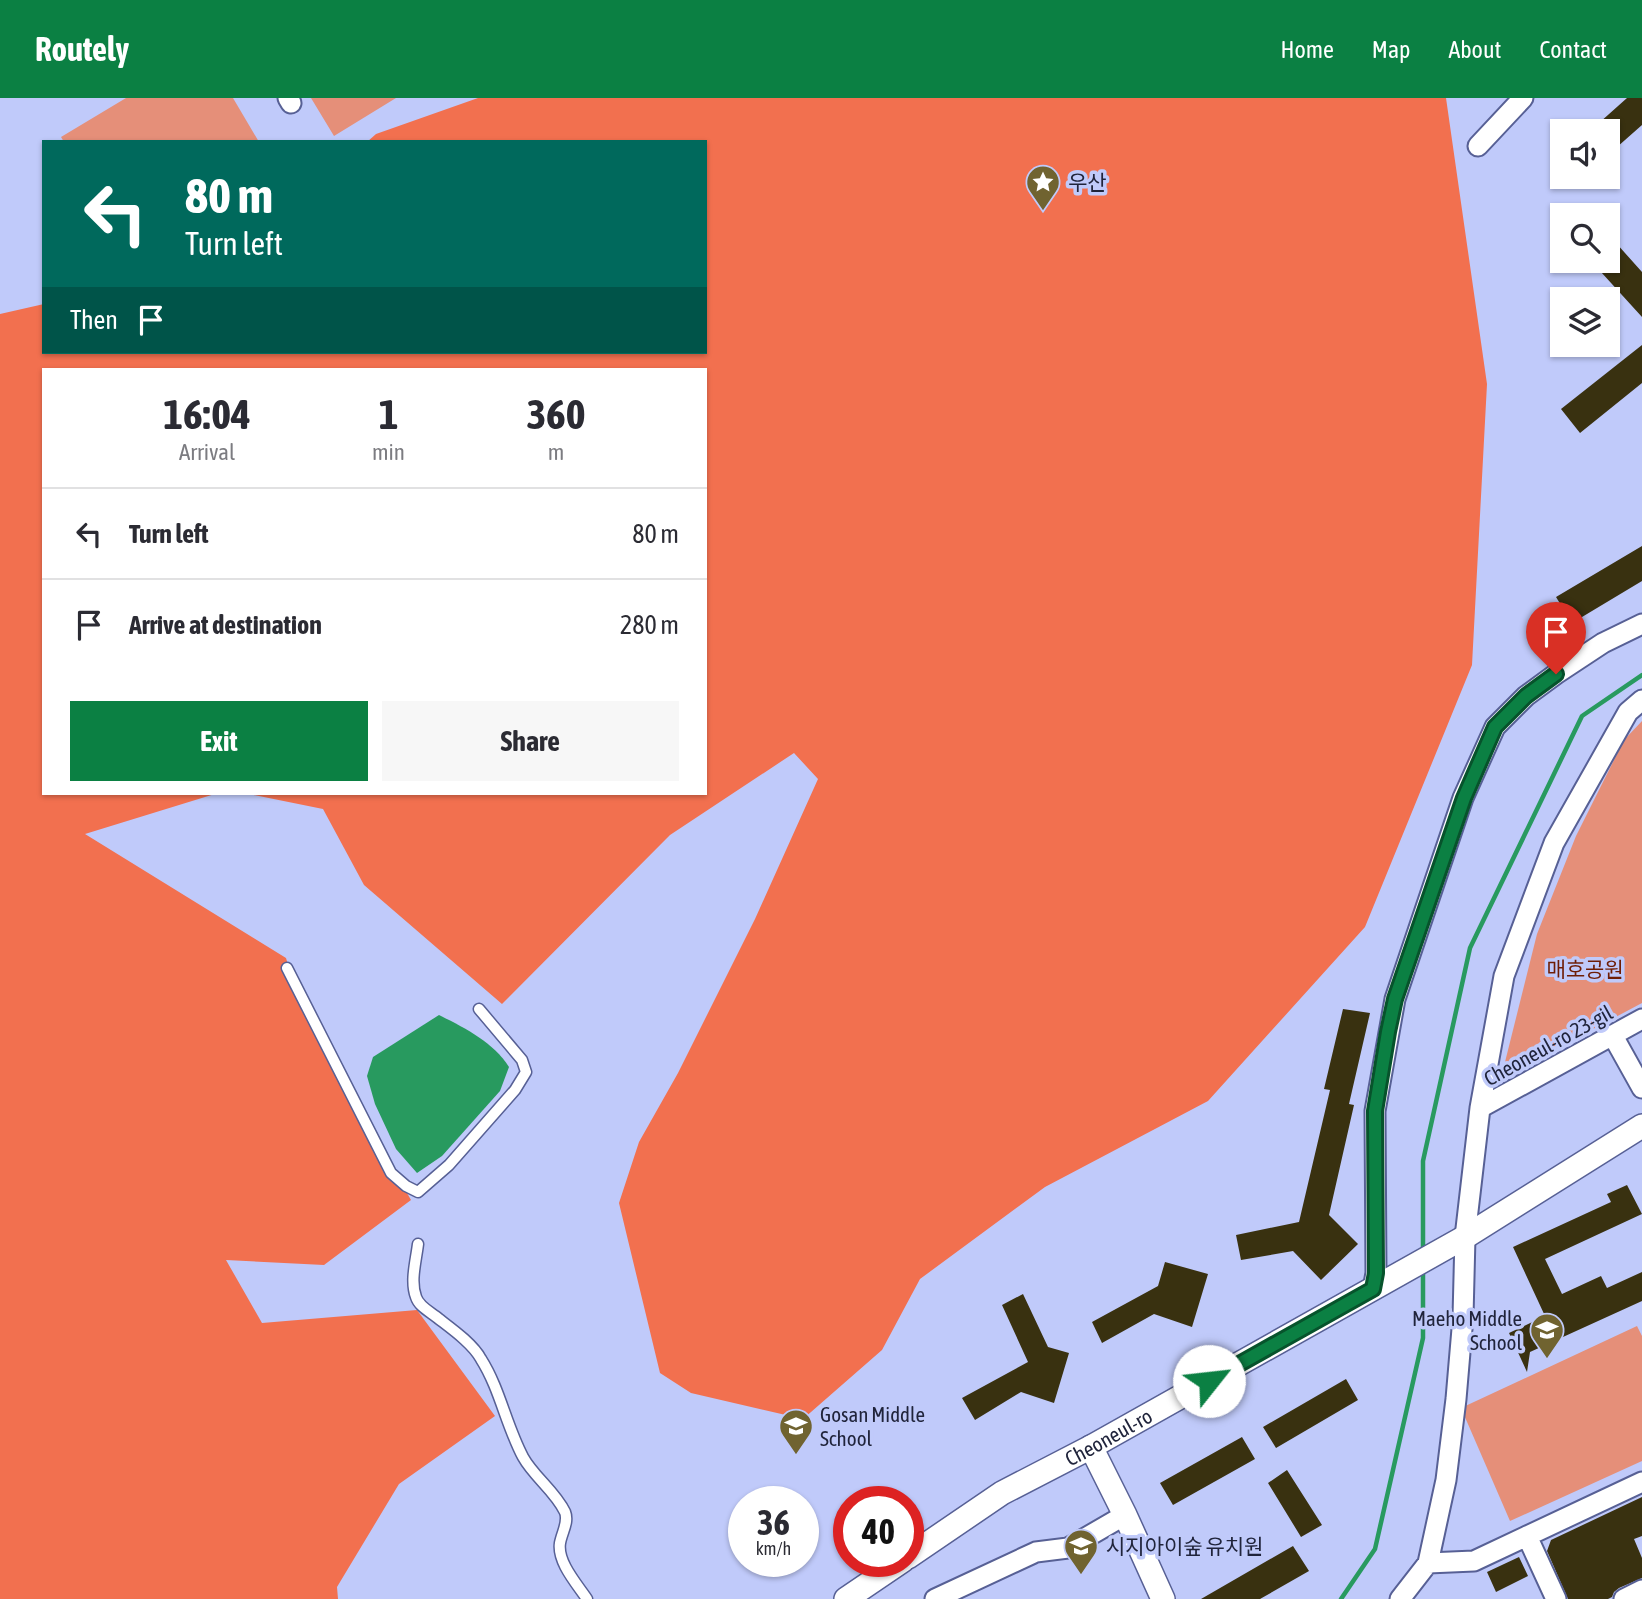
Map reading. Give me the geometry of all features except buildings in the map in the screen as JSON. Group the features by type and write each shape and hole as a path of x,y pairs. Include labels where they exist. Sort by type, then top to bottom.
{"street":[{"path":"1478,146 1523,98"},
{"path":"1380,1285 1376,1273 1375,1111 1388,1032 1395,999 1464,798 1495,727 1526,696 1603,643 1642,624"},
{"path":"1480,1108 1504,976 1554,844 1628,712 1642,700"},
{"name":"Cheoneul-ro 23-gil","path":"1428,1563 1446,1479 1456,1399 1463,1317 1465,1237 1480,1108 1642,1019"},
{"path":"1614,1036 1642,1088"},
{"path":"1465,1237 1642,1126"},
{"name":"Cheoneul-ro","path":"924,1546 1002,1493 1091,1447 1465,1237"},
{"path":"1091,1447 1163,1599"},
{"path":"1400,1599 1428,1563 1474,1561 1642,1482"},
{"path":"935,1599 1036,1552 1068,1548 1125,1514"},
{"path":"1527,1536 1556,1599"},
{"path":"849,1598 879,1577"},
{"path":"1624,1599 1642,1590"}],"lane":[{"path":"287,968 391,1173 418,1192 449,1165 515,1090 526,1072 522,1060 480,1009"},
{"path":"418,1244 415,1296 419,1304 480,1355 495,1383 508,1426 522,1456 564,1510 567,1519 560,1544 561,1555 568,1571 587,1599"}],"green space":[{"path":"126,98 233,98 258,140 63,140 61,137"},
{"path":"311,98 396,98 334,136"},
{"name":"매호공원","path":"1642,721 1642,1003 1501,1078 1537,934 1576,836 1624,740"},
{"path":"1637,1326 1642,1336 1642,1461 1510,1521 1461,1408"}],"shaded area":[{"path":"478,98 1446,98 1487,384 1472,665 1365,927 1208,1101 1045,1187 920,1279 882,1350 803,1419 691,1393 660,1373 619,1203 639,1142 678,1073 755,919 818,779 794,753 670,835 502,1004 364,885 323,809 254,795 707,795 707,368 42,368 42,795 212,795 85,834 286,958 301,1008 411,1200 324,1265 226,1260 262,1323 417,1310 495,1416 399,1484 337,1587 338,1599 0,1599 0,314 42,304 42,354 707,354 707,140 369,140 376,134"},
{"path":"439,1015 487,1043 509,1067 500,1091 442,1156 417,1173 396,1149 375,1104 367,1076 373,1057"}],"waterway":[{"path":"1423,1250 1423,1161 1470,948 1582,716 1642,675"},
{"path":"1341,1599 1375,1549 1423,1338 1423,1269"}],"place":[{"name":"우산","path":"1043,212"},
{"name":"Maeho Middle School","path":"1547,1360"},
{"name":"Gosan Middle School","path":"796,1456"},
{"name":"시지아이숲 유치원","path":"1081,1576"}],"route":[{"path":"1209,1381 1373,1289 1376,1273 1375,1111 1395,999 1464,798 1495,727 1526,696 1556,674"}]}
